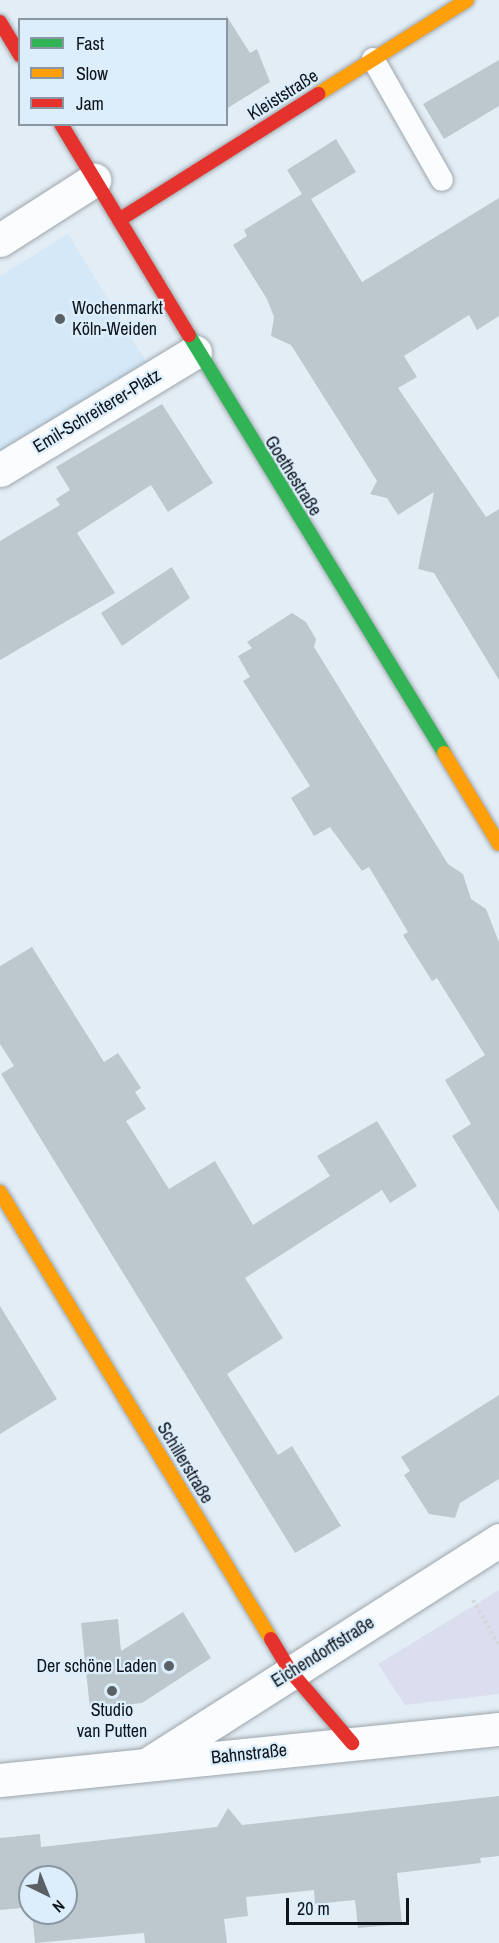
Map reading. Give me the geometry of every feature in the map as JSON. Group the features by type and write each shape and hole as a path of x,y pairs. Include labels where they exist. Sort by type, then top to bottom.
{"street":[{"name":"Kleiststraße","path":"119,220 467,0"},
{"path":"0,22 18,52"},
{"name":"Goethestraße","path":"62,126 195,352 499,844"},
{"path":"0,240 94,180"},
{"name":"Emil-Schreiterer-Platz","path":"0,470 195,352"},
{"name":"Schillerstraße","path":"0,1192 291,1672 351,1743"},
{"name":"Eichendorffstraße","path":"146,1765 499,1540"},
{"name":"Bahnstraße","path":"0,1780 499,1729"}],"lane":[{"path":"373,59 442,180"}],"path":[{"path":"455,1568 499,1645"}],"shaded area":[{"name":"Wochenmarkt Köln-Weiden","path":"68,234 147,363 0,454 0,276"},
{"path":"499,1590 499,1694 405,1705 378,1664"}],"building":[{"path":"228,18 250,53 257,49 270,82 228,108"},
{"path":"499,60 499,106 444,139 423,104"},
{"path":"336,139 356,172 311,199 362,282 499,198 499,316 477,330 469,315 404,356 417,377 398,388 486,517 499,509 499,680 434,573 418,569 434,492 398,515 387,498 370,494 377,481 291,345 271,336 274,317 267,299 233,245 247,236 244,230 302,194 287,170"},
{"path":"162,404 213,483 168,512 151,485 77,533 115,593 0,660 0,541 60,505 56,499 70,490 56,467"},
{"path":"172,567 190,598 122,646 101,613"},
{"path":"292,613 306,622 316,639 314,647 448,864 463,874 471,899 486,909 499,942 499,1212 452,1136 471,1124 445,1080 485,1055 437,978 432,981 403,935 408,932 369,867 362,871 330,827 314,836 291,798 310,786 243,681 250,677 238,656 252,648 247,642"},
{"path":"32,947 104,1062 118,1053 141,1088 135,1092 146,1109 126,1121 169,1189 215,1161 253,1225 330,1176 317,1156 377,1121 417,1186 390,1203 382,1190 245,1278 283,1338 227,1374 278,1455 292,1446 341,1526 295,1553 1,1074 14,1066 0,1044 0,966"},
{"path":"0,1306 57,1399 0,1434"},
{"path":"499,1395 499,1479 460,1503 455,1518 429,1514 404,1475 410,1471 401,1457"},
{"path":"183,1612 211,1658 142,1703 90,1709 81,1623 118,1619 121,1651"},
{"path":"499,1796 499,1856 480,1858 481,1863 397,1873 402,1924 358,1928 355,1900 315,1904 314,1890 246,1897 248,1916 224,1919 227,1943 145,1943 144,1933 35,1943 33,1925 78,1925 78,1865 18,1865 18,1908 0,1910 0,1838 40,1834 41,1847 217,1827 228,1808 242,1825"}],"traffic: fast":[{"path":"189,335 444,753"}],"traffic: slow":[{"path":"318,94 467,0"},
{"path":"444,753 499,844"},
{"path":"0,1192 271,1639"}],"traffic: jam":[{"path":"0,22 18,52"},
{"path":"119,220 318,94"},
{"path":"62,126 189,335"},
{"path":"271,1639 291,1672 352,1743"}],"place":[{"name":"Wochenmarkt Köln-Weiden","path":"60,319"},
{"name":"Der schöne Laden","path":"169,1666"},
{"name":"Studio van Putten","path":"112,1691"}]}
